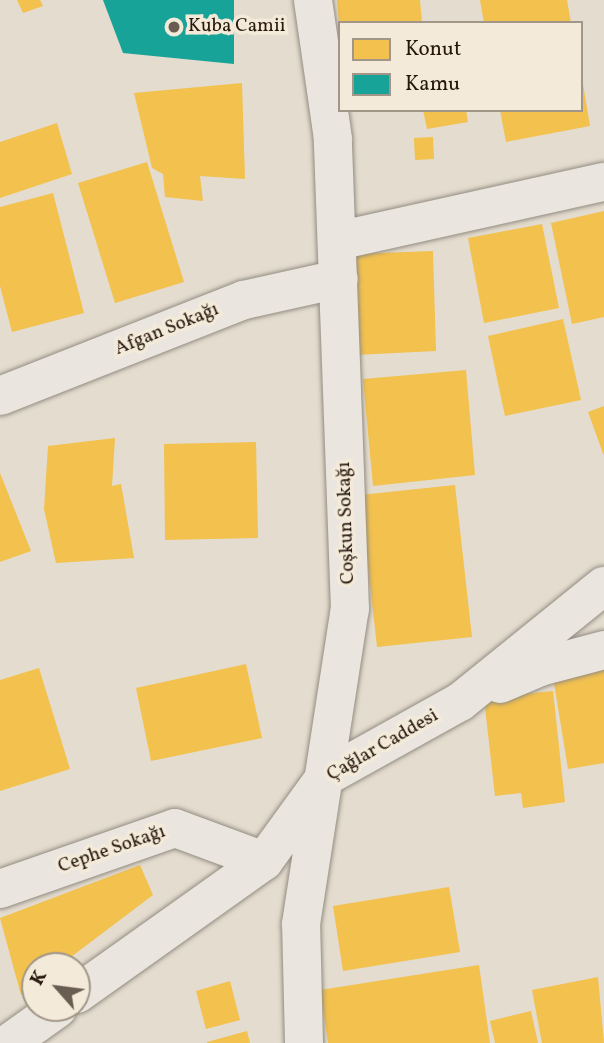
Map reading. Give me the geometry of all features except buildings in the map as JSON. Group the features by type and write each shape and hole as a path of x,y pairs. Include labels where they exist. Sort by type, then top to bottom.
{"street":[{"name":"Coşkun Sokağı","path":"304,1043 301,924 350,609 333,139 313,0"},
{"path":"337,241 604,182"},
{"name":"Afgan Sokağı","path":"0,396 244,300 339,279"},
{"name":"Çağlar Caddesi","path":"91,984 264,860 325,777 460,702 604,586"},
{"path":"460,702 540,667 604,650"},
{"name":"Cephe Sokağı","path":"0,889 175,828 264,860"},
{"path":"9,1043 38,1022"}],"place":[{"name":"Kuba Camii","path":"174,27"}]}
